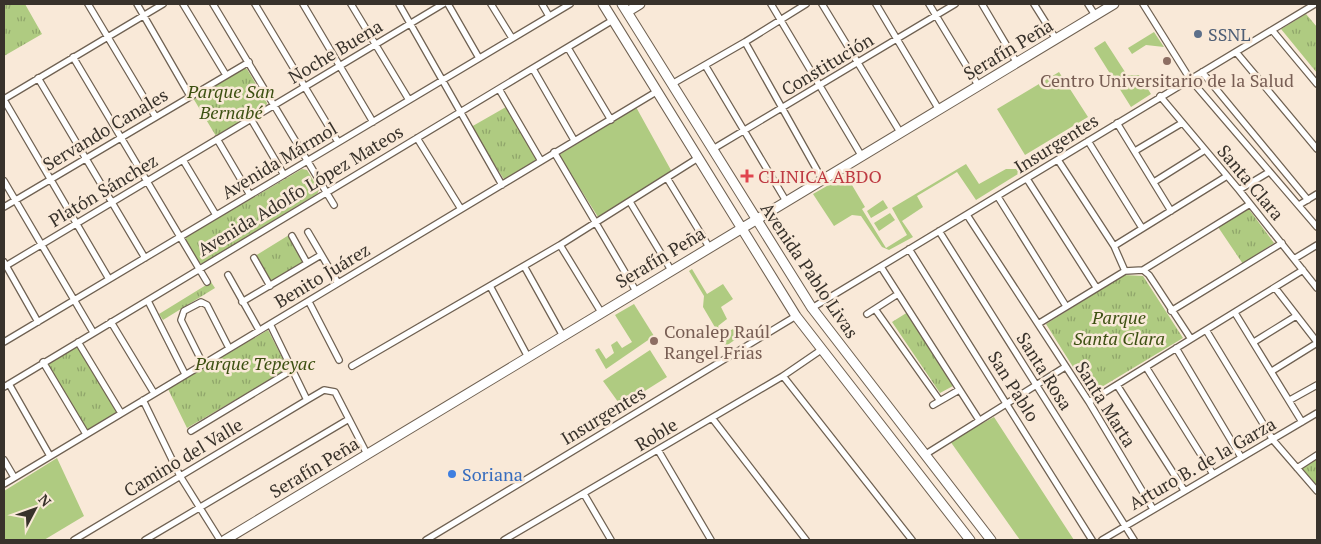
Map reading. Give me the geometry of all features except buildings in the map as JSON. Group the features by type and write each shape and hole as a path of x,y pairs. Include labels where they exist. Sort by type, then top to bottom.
{"main road":[{"name":"Avenida Pablo Livas","path":"603,4 796,316 970,540"},
{"path":"624,8 640,4"},
{"name":"Serafín Peña","path":"225,540 938,108 1114,4"},
{"name":"Avenida Pablo Livas","path":"624,8 812,308 991,540"}],"street":[{"path":"88,4 155,116"},
{"path":"137,4 190,96"},
{"path":"109,279 4,100 163,4"},
{"path":"183,4 226,75"},
{"path":"213,4 334,205"},
{"path":"255,4 338,142"},
{"path":"303,4 373,122"},
{"path":"351,4 409,100"},
{"path":"399,4 444,80 502,185"},
{"name":"Noche Buena","path":"217,139 443,4"},
{"path":"448,4 479,58"},
{"path":"491,4 512,38"},
{"path":"542,4 549,16"},
{"name":"Avenida Mármol","path":"4,342 570,4"},
{"path":"771,4 861,155"},
{"path":"672,84 806,4"},
{"path":"822,4 900,132"},
{"path":"876,4 938,108"},
{"path":"929,4 978,85"},
{"name":"Constitución","path":"713,149 955,4"},
{"path":"982,4 1017,63"},
{"path":"1034,4 1056,39"},
{"path":"1088,4 1095,15"},
{"path":"1143,4 1190,79 1317,227"},
{"name":"Insurgentes","path":"812,308 1315,4"},
{"name":"Avenida Adolfo López Mateos","path":"6,385 613,20"},
{"path":"1272,30 1317,84"},
{"path":"745,42 822,179"},
{"path":"568,48 611,120"},
{"path":"1236,52 1317,149"},
{"path":"73,58 207,282"},
{"name":"Servando Canales","path":"4,207 248,62"},
{"path":"705,65 786,201"},
{"path":"533,69 574,140"},
{"path":"1202,72 1308,200"},
{"path":"38,78 144,258"},
{"path":"499,89 541,161"},
{"name":"Benito Juárez","path":"4,484 656,92"},
{"name":"Santa Clara","path":"1160,96 1239,190 1317,288"},
{"path":"251,119 284,175"},
{"path":"1117,123 1171,211"},
{"path":"1135,151 1182,123"},
{"path":"417,138 460,209"},
{"path":"217,139 250,195"},
{"name":"Platón Sánchez","path":"5,265 217,139"},
{"path":"1088,141 1142,228"},
{"path":"1154,182 1204,150"},
{"path":"554,152 636,291"},
{"path":"352,366 560,245 698,158"},
{"path":"183,160 216,215"},
{"path":"1058,160 1114,246 1125,271"},
{"path":"1239,190 1269,172"},
{"path":"1114,246 1227,176"},
{"path":"667,178 709,247"},
{"path":"1027,179 1096,288"},
{"path":"4,181 93,332"},
{"path":"1299,205 1317,194"},
{"path":"998,197 1066,306"},
{"path":"630,202 670,270"},
{"path":"1038,324 1125,271 1143,270 1250,204"},
{"name":"Santa Marta","path":"967,214 1089,402 1153,509"},
{"name":"Santa Rosa","path":"939,231 1134,540"},
{"path":"308,232 338,284"},
{"path":"292,236 308,263"},
{"path":"1171,310 1282,243"},
{"path":"1294,259 1317,244"},
{"path":"560,245 602,312"},
{"name":"San Pablo","path":"908,249 1092,540"},
{"path":"242,302 321,255"},
{"path":"254,258 270,286"},
{"path":"5,265 38,322"},
{"path":"524,266 563,336"},
{"path":"881,266 979,420"},
{"path":"1143,270 1149,275 1191,339"},
{"path":"1089,402 1276,289 1303,270"},
{"path":"228,275 259,330"},
{"path":"490,286 528,357"},
{"path":"1272,371 1317,343 1276,289"},
{"path":"867,314 898,294"},
{"path":"148,301 185,374"},
{"path":"203,364 181,320 181,314 184,311 201,302 209,307 229,348"},
{"path":"308,302 339,360"},
{"path":"875,309 940,401"},
{"path":"1235,313 1302,422"},
{"name":"Insurgentes","path":"426,540 796,316"},
{"path":"1254,342 1296,316"},
{"path":"111,322 154,393"},
{"path":"270,324 307,400"},
{"path":"1206,330 1273,440 1317,491"},
{"path":"78,342 121,413"},
{"path":"1176,348 1241,457"},
{"name":"Roble","path":"504,540 511,538 783,376 821,350"},
{"path":"43,362 86,434"},
{"path":"926,454 1065,367"},
{"path":"1146,367 1212,474"},
{"path":"191,431 292,370"},
{"path":"783,376 912,540"},
{"path":"6,385 50,456"},
{"path":"1118,385 1184,490"},
{"path":"1290,400 1317,385"},
{"name":"Camino del Valle","path":"74,540 324,390 332,390 337,395 349,419"},
{"path":"933,405 960,390"},
{"path":"142,400 180,476 220,540"},
{"name":"Arturo B. de la Garza","path":"1102,540 1317,413"},
{"path":"712,418 806,540"},
{"path":"145,540 349,419 367,454"},
{"path":"658,450 711,540"},
{"path":"1298,468 1317,455"},
{"path":"4,460 14,477"},
{"path":"584,494 611,540"}],"green space":[{"path":"4,4 25,4 42,34 4,56"},
{"path":"1306,14 1317,27 1317,73 1281,29"},
{"path":"1154,32 1164,47 1146,45 1132,54 1128,48"},
{"path":"1105,41 1127,75 1139,75 1151,94 1131,107 1094,48"},
{"name":"Parque San Bernabé","path":"243,68 247,69 267,103 266,107 216,136 193,98"},
{"path":"1059,72 1088,117 1025,155 997,109"},
{"path":"506,107 538,160 505,181 471,127"},
{"path":"636,107 672,172 598,217 559,155"},
{"path":"966,164 979,184 1006,169 1026,169 976,200 957,172 917,196 923,207 902,221 913,237 889,250 882,247 861,216 852,215 834,226 813,194 846,175 865,207 862,209 886,248 907,235 892,208"},
{"path":"302,169 307,170 319,190 317,194 202,264 199,262 185,240 186,237"},
{"path":"883,200 888,208 871,218 867,211"},
{"path":"1248,208 1274,243 1243,264 1218,227"},
{"path":"890,213 895,220 879,231 874,223"},
{"path":"289,235 307,264 271,285 255,256"},
{"path":"692,269 707,294 723,284 733,299 721,307 727,319 718,326 723,334 733,329 739,337 726,346 703,307 704,296 689,271"},
{"name":"Parque Santa Clara","path":"1124,275 1143,276 1183,338 1090,394 1046,324"},
{"path":"211,282 215,288 163,320 159,314"},
{"path":"634,304 654,336 606,369 595,350 599,348 606,359 614,353 611,345 617,341 622,348 632,342 615,315"},
{"path":"908,312 953,386 940,393 892,322"},
{"name":"Parque Tepeyac","path":"268,330 288,369 187,428 168,389"},
{"path":"78,344 121,413 86,432 47,363"},
{"path":"650,350 667,377 621,406 603,381"},
{"path":"994,417 1074,540 1020,540 950,441"},
{"path":"57,458 84,516 44,540 4,540 4,491"},
{"path":"1317,459 1317,488 1301,469"}],"place":[{"name":"SSNL","path":"1198,34"},
{"name":"Centro Universitario de la Salud","path":"1167,61"},
{"name":"CLINICA ABDO","path":"747,176"},
{"name":"Conalep Raúl Rangel Frias","path":"654,341"},
{"name":"Soriana","path":"452,474"}]}
